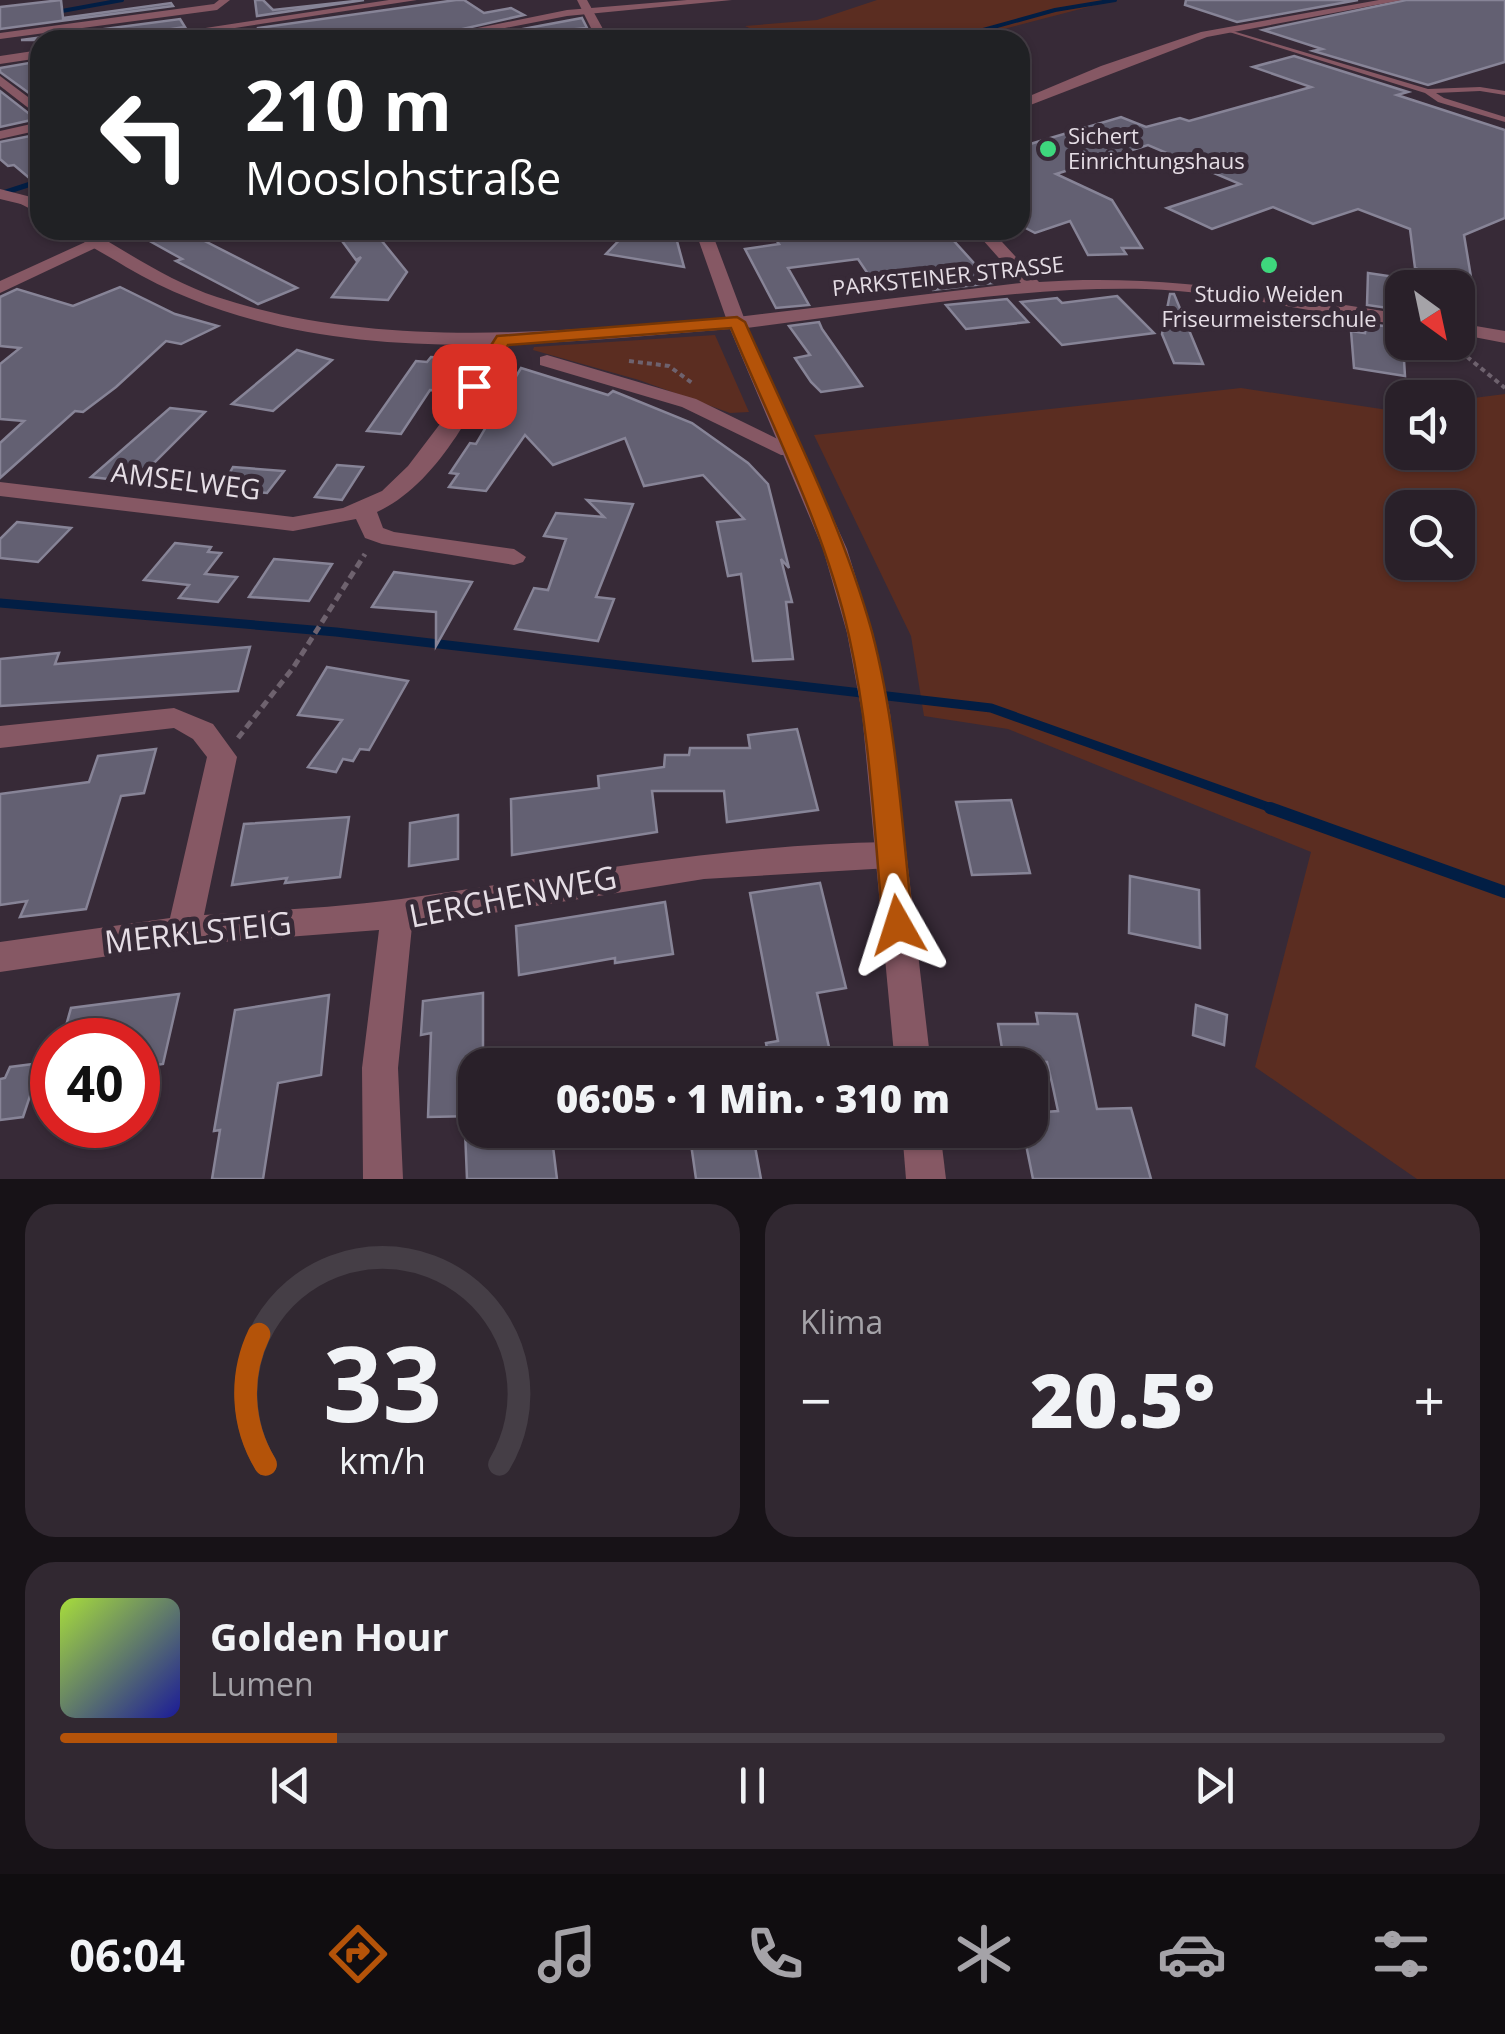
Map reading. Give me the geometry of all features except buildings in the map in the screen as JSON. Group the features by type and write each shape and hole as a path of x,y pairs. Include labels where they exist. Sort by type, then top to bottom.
{"street":[{"path":"203,30 412,0"},
{"path":"471,30 584,6 727,0"},
{"path":"1030,102 1151,52 1228,30 1397,0"},
{"path":"45,30 217,7 223,1 239,19 238,25"},
{"path":"584,6 597,30"},
{"path":"0,36 30,32"},
{"path":"0,60 30,56"},
{"path":"0,80 30,104"},
{"path":"0,135 30,128"},
{"path":"0,194 30,204"},
{"path":"0,288 82,240"},
{"name":"PARKSTEINER STRASSE","path":"98,240 138,268 189,292 255,315 352,332 503,340 737,322 1034,286 1182,286 1385,317"},
{"path":"707,240 789,450 835,549 869,678 876,712 912,1048"},
{"path":"991,240 1034,286"},
{"path":"1475,338 1505,337"},
{"name":"AMSELWEG","path":"0,489 293,524 334,519 364,509 400,488 453,420 503,340"},
{"path":"546,360 688,403 789,450"},
{"path":"364,509 373,533 514,557"},
{"path":"0,737 174,718 194,722 214,740 222,757 184,931"},
{"name":"LERCHENWEG","path":"383,1179 380,1068 397,914 637,873 830,854 890,855"},
{"name":"MERKLSTEIG","path":"0,957 184,931 397,914"},
{"path":"923,1148 926,1179"}],"lane":[{"path":"1228,30 1428,91 1480,89 1505,93"},
{"path":"1428,91 1440,100 1505,120"}],"path":[{"path":"1475,357 1505,388"},
{"path":"222,757 316,635 359,568 373,533"}],"shaded area":[{"path":"877,0 1115,0 1000,30 754,30 745,26 817,20"},
{"path":"715,335 749,412 730,413 639,380 533,350 534,347"},
{"path":"1241,388 1385,410 1385,470 1475,470 1475,398 1505,394 1505,1179 1417,1179 1255,1067 1311,852 1008,729 924,716 911,636 814,435"}],"waterway":[{"path":"51,13 122,0"},
{"path":"983,30 1055,10 1115,0"},
{"path":"0,194 30,184"},
{"path":"0,603 336,632 991,708 1277,810"},
{"path":"1270,808 1505,892"}],"place":[{"name":"Sichert Einrichtungshaus","path":"1048,149"},
{"name":"Studio Weiden Friseurmeisterschule","path":"1269,265"}],"route":[{"path":"474,386 503,340 737,322 835,549 860,633 876,712 898,925"}]}
